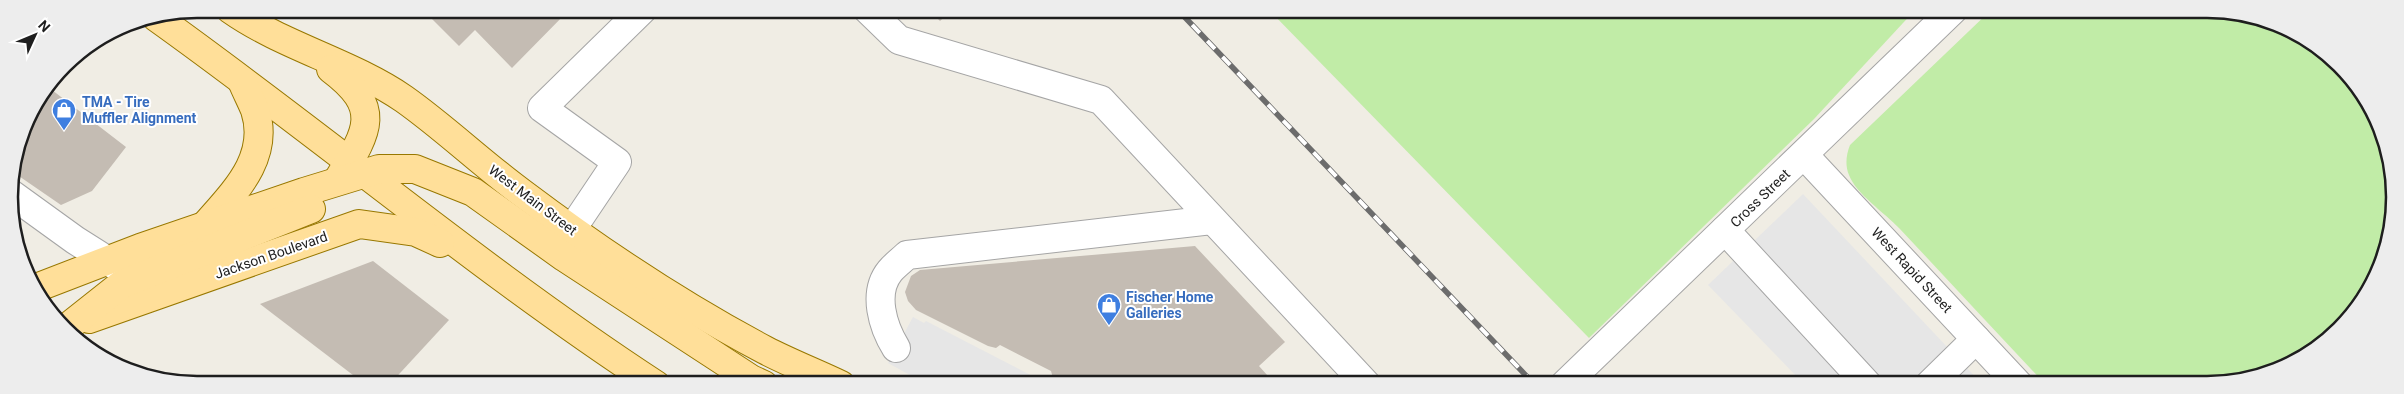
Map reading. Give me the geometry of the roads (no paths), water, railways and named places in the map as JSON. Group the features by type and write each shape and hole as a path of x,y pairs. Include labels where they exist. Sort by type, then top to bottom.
{"main road":[{"name":"West Main Street","path":"245,18 271,34 312,54 364,76 403,99 520,192 616,262 711,320 767,351 821,376"},
{"path":"162,21 242,80 350,173 477,260 587,340 642,376"},
{"path":"70,324 122,284 318,206 350,173 367,121 363,104 354,90 341,76 312,54"},
{"path":"202,228 239,186 251,168 255,154 257,128 255,111 242,80"},
{"path":"41,286 350,173 379,169 415,169 473,192 564,257 746,376"},
{"name":"Jackson Boulevard","path":"72,325 359,224 416,232 477,260"}],"street":[{"path":"572,229 617,162 542,108 634,18"},
{"path":"876,18 899,40 1101,100 1359,376"},
{"name":"Cross Street","path":"1573,376 1945,18"},
{"name":"West Rapid Street","path":"1804,154 2011,376"},
{"path":"18,199 75,240 136,279"},
{"path":"896,348 885,329 881,307 882,289 889,272 907,255 1212,220"},
{"path":"1726,230 1860,376"},
{"path":"1937,376 1976,339"}],"railway":[{"path":"1186,18 1526,376"}],"place":[{"name":"TMA - Tire Muffler Alignment","path":"64,131"},
{"name":"Fischer Home Galleries","path":"1109,326"}]}
